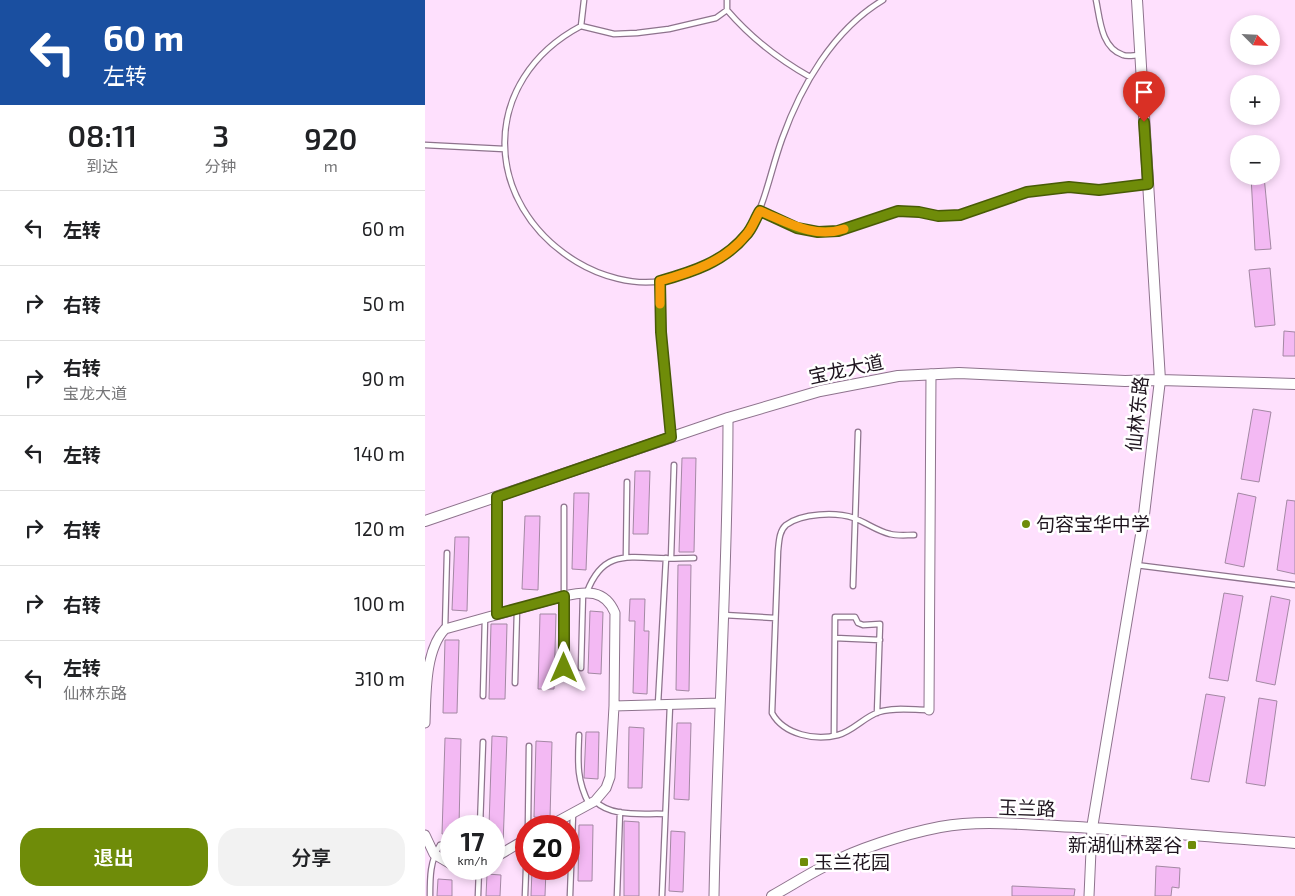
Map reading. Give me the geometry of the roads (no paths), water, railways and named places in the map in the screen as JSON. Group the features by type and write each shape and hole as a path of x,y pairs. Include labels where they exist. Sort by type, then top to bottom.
{"street":[{"name":"仙林东路","path":"1093,828 1143,523 1160,380 1137,0"},
{"name":"宝龙大道","path":"425,521 728,418 820,391 898,376 959,373 1125,381 1160,380 1295,384"},
{"path":"929,710 931,374"},
{"path":"715,896 728,500 728,418"},
{"path":"497,497 497,614"},
{"path":"425,724 426,662 432,643 445,629 564,596 585,592 602,596 611,603 615,613 614,706 610,777 606,788 592,802 568,815"},
{"path":"614,706 720,703"},
{"name":"玉兰路","path":"772,896 826,865 899,837 940,827 975,824 1093,828 1295,843"},
{"path":"1089,896 1093,828"},
{"path":"425,835 434,854 440,858"}],"lane":[{"path":"581,26 584,0"},
{"path":"727,0 727,10 767,50 810,77"},
{"path":"727,10 716,18 669,29 614,34 581,26 565,34 547,49 531,68 519,86 509,108 504,128 504,149 509,175 518,197 536,227 553,246 588,268 608,276 633,281 660,281 701,268 731,251 747,234 760,211 782,138 810,77 832,45 853,22 883,0"},
{"path":"1096,0 1105,38 1113,50 1124,56 1140,55"},
{"path":"425,145 504,149"},
{"path":"760,211 797,228 818,232 838,231 898,211 919,212 938,216 960,215 1027,192 1069,187 1099,190 1148,184"},
{"path":"660,281 661,332 671,437"},
{"path":"853,586 858,432"},
{"path":"658,705 674,465"},
{"path":"626,556 627,482"},
{"path":"564,668 565,508"},
{"path":"913,535 891,534 841,515 820,514 807,516 786,525 780,535 778,551 773,713 776,720 782,725 806,736 834,735 847,731 877,712 890,709 929,710"},
{"path":"445,629 447,553"},
{"path":"581,668 585,592 595,575 603,567 612,560 626,556 694,558"},
{"path":"1136,565 1295,585"},
{"path":"515,683 517,609"},
{"path":"724,615 775,618"},
{"path":"834,735 835,617 855,617 858,623 863,625 880,624 877,712"},
{"path":"483,696 485,618"},
{"path":"835,638 880,640"},
{"path":"662,896 670,705"},
{"path":"579,735 579,781 592,802 606,809 620,812 665,814"},
{"path":"480,815 483,742"},
{"path":"528,815 529,746"},
{"path":"570,896 573,812"},
{"path":"617,896 620,812"},
{"path":"430,896 431,868 434,854 440,845"},
{"path":"478,896 479,880"},
{"path":"525,896 526,880"}],"place":[{"name":"句容宝华中学","path":"1026,524"},
{"name":"新湖仙林翠谷","path":"1192,845"},
{"name":"玉兰花园","path":"804,862"}]}
